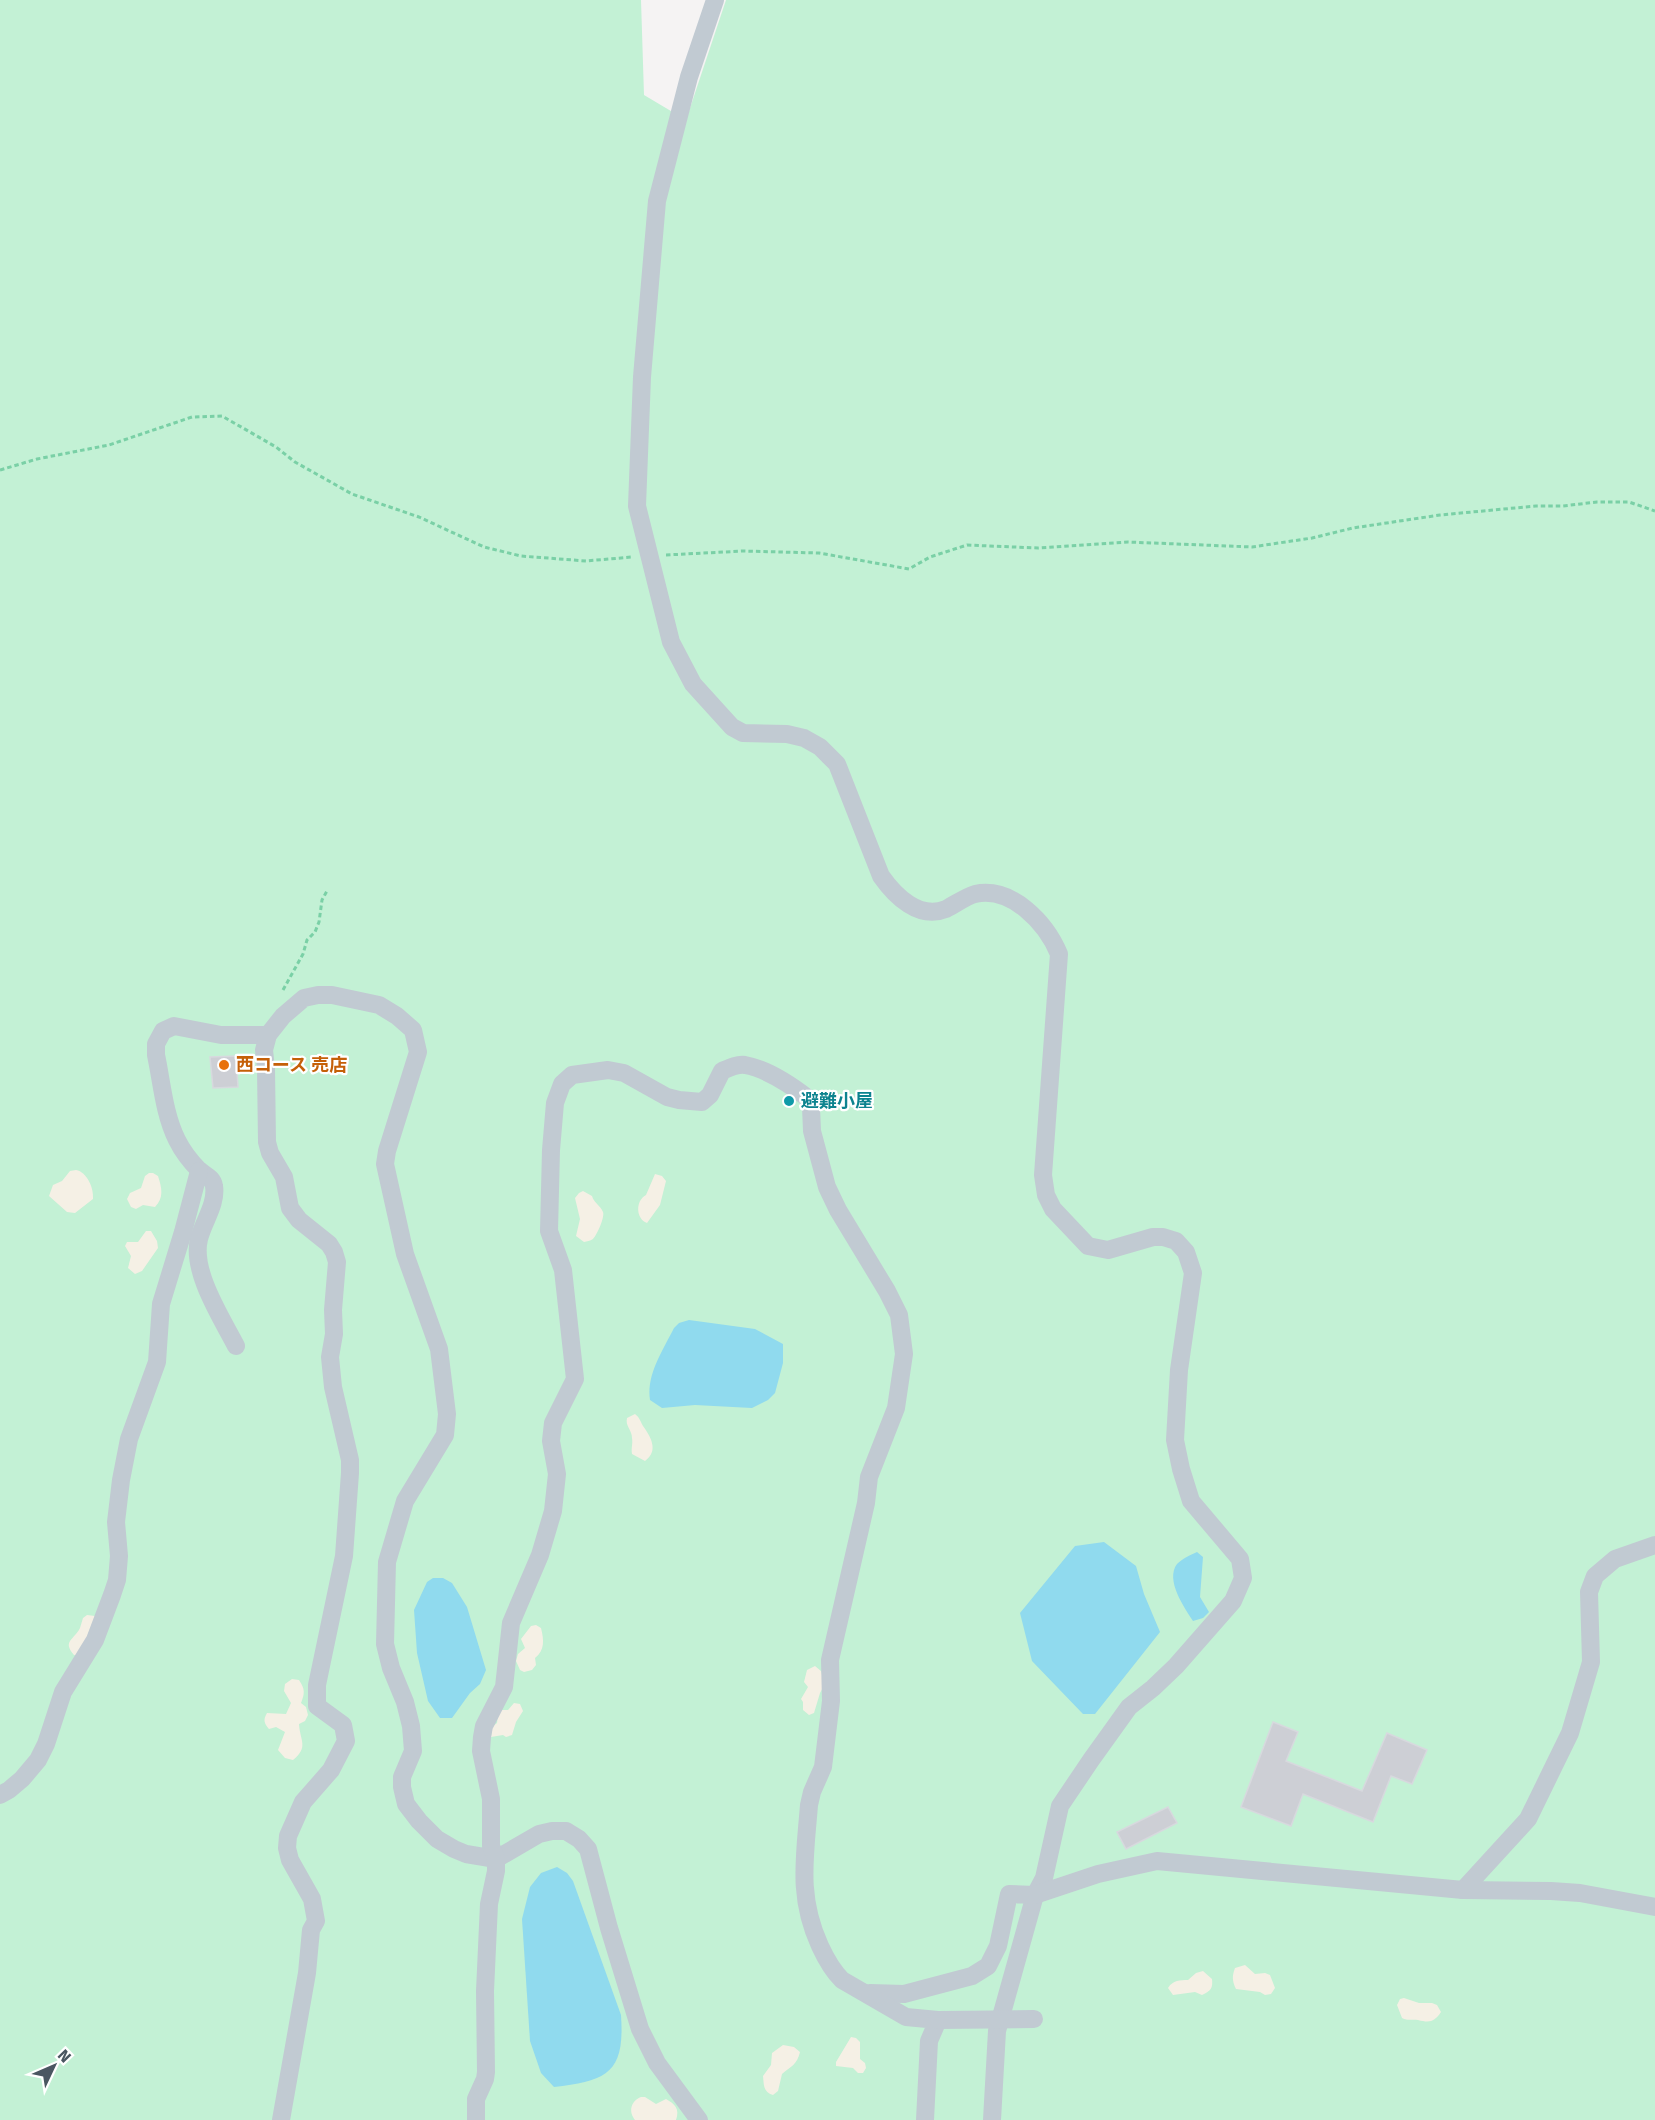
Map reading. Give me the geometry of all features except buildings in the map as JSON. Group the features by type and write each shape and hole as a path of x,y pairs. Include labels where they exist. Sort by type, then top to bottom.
{"street":[{"path":"715,0 689,77 657,201 642,377 638,506 671,642 693,684 732,727 743,733 787,734 804,738 829,754 837,764 881,876 902,901 926,911 945,909 973,895 989,892 1008,897 1021,905 1045,930 1059,954 1043,1175 1046,1195 1053,1209 1088,1246 1108,1250 1153,1237 1163,1237 1176,1241 1186,1252 1193,1273 1179,1370 1175,1440 1191,1501 1240,1559 1243,1578 1233,1601 1176,1666 1130,1707 1060,1806 1044,1878 1035,1894 997,2031 992,2120"},
{"path":"281,2120 307,1973 311,1930 316,1921 312,1899 290,1860 287,1848 288,1836 303,1802 331,1770 346,1741 343,1725 317,1706 316,1699 344,1556 350,1467 346,1438 333,1387 330,1357 334,1334 333,1310 337,1262 329,1244 299,1220 290,1208 284,1177 270,1153 267,1142 264,1050 268,1035 283,1016 304,998 318,994 379,1005 397,1016 413,1030 418,1052 385,1164 405,1254 439,1349 447,1414 445,1435 405,1501 387,1563 385,1644 391,1668 405,1702 411,1726 413,1751 402,1777 406,1804 437,1839 466,1854 496,1858 539,1834 552,1831 566,1831 579,1839 588,1849 640,2029 657,2063 699,2120"},
{"path":"236,1346 206,1285 196,1256 198,1240 214,1197 214,1184 208,1176 199,1171 178,1142 170,1123 156,1055 156,1044 163,1031 174,1026 221,1035 268,1035"},
{"path":"477,2120 471,2098 485,2079 482,2060 485,1903 496,1871 496,1858 491,1846 491,1799 482,1751 482,1737 484,1726 504,1687 509,1638 515,1611 540,1555 554,1511 557,1474 552,1441 553,1423 575,1378 563,1270 549,1231 555,1103 562,1084 572,1075 608,1070 624,1073 667,1097 679,1101 702,1102 710,1095 722,1071 743,1065 767,1073 816,1099 811,1107 812,1131 827,1187 838,1210 888,1291 898,1315 904,1354 896,1408 869,1477 866,1503 830,1660 831,1701 823,1767 812,1792 808,1816 803,1889 808,1917 834,1973 863,1993 906,2017 938,2020 1034,2019"},
{"path":"0,1795 22,1779 38,1760 46,1744 63,1692 101,1628 117,1580 119,1548 116,1522 129,1440 158,1362 161,1304 199,1171"},
{"path":"1463,1890 1528,1819 1570,1733 1591,1662 1589,1592 1595,1576 1615,1559 1655,1545"},
{"path":"863,1993 904,1994 972,1976 988,1966 998,1946 1009,1894 1035,1894 1098,1874 1157,1861 1463,1890 1580,1893 1655,1907"},
{"path":"926,2120 929,2041 938,2020"}],"path":[{"path":"0,470 37,459 109,445 192,417 222,416 276,447 295,462 352,494 419,517 484,547 521,556 586,561 743,551 819,553 909,569 930,557 967,545 1038,548 1128,542 1252,547 1429,516 1536,506 1629,502 1655,512"},
{"path":"279,999 303,954 307,940 315,932 322,900 328,889"}],"green space":[{"path":"0,0 641,0 644,95 686,120 726,0 1655,0 1655,2120 0,2120"}],"sand":[{"path":"70,1171 80,1171 89,1181 93,1199 75,1213 67,1212 49,1196 53,1185 62,1181"},
{"path":"149,1173 158,1176 161,1189 160,1200 155,1207 143,1205 136,1209 131,1207 127,1199 130,1193 141,1188 145,1176"},
{"path":"655,1174 662,1176 666,1181 660,1205 647,1223 643,1221 638,1210 640,1201 646,1195"},
{"path":"583,1191 592,1196 603,1212 595,1237 584,1242 576,1236 580,1219 575,1198"},
{"path":"146,1231 151,1231 158,1248 142,1271 135,1274 128,1268 131,1256 125,1246 127,1242 138,1242"},
{"path":"635,1414 649,1435 653,1448 645,1461 632,1454 632,1435 627,1418"},
{"path":"87,1615 95,1616 80,1656 74,1655 69,1643"},
{"path":"536,1625 541,1628 542,1648 535,1658 536,1665 532,1670 524,1672 520,1670 516,1661 518,1654 525,1648 521,1639 531,1626"},
{"path":"815,1666 821,1671 825,1684 814,1713 809,1715 803,1710 801,1699 808,1687 804,1682 807,1670"},
{"path":"292,1679 299,1680 302,1686 304,1694 301,1703 306,1707 308,1715 305,1721 299,1724 302,1747 293,1760 285,1758 278,1750 285,1732 276,1727 269,1729 265,1723 267,1713 286,1714 291,1703 284,1691 285,1684"},
{"path":"514,1703 520,1704 523,1711 512,1735 491,1737 492,1727 497,1723 498,1714 502,1710 508,1710"},
{"path":"1245,1965 1255,1974 1270,1975 1275,1988 1271,1994 1265,1995 1260,1992 1236,1989 1233,1978 1235,1968"},
{"path":"1203,1971 1212,1979 1211,1989 1205,1994 1195,1992 1173,1995 1168,1988 1174,1982 1188,1980 1196,1973"},
{"path":"1404,1998 1419,2003 1432,2003 1437,2005 1441,2012 1434,2020 1429,2021 1404,2019 1397,2005 1400,1999"},
{"path":"851,2037 860,2042 860,2059 865,2063 866,2068 863,2073 858,2073 853,2068 836,2066 836,2062"},
{"path":"783,2045 794,2047 800,2052 795,2063 782,2074 778,2091 773,2095 766,2090 763,2076 771,2065 772,2053"},
{"path":"641,2097 656,2104 666,2099 677,2110 676,2120 635,2120 632,2107"}],"water":[{"path":"689,1320 755,1329 783,1344 783,1363 775,1393 768,1400 752,1408 695,1405 662,1408 650,1400 649,1391 653,1372 661,1354 674,1328 679,1323"},
{"path":"1104,1542 1136,1566 1144,1594 1160,1632 1095,1714 1083,1714 1032,1661 1020,1613 1075,1546"},
{"path":"1197,1552 1203,1557 1200,1597 1209,1612 1203,1618 1193,1621 1177,1593 1173,1578 1177,1564"},
{"path":"433,1578 443,1578 452,1583 467,1607 486,1670 480,1684 470,1693 452,1718 440,1718 428,1701 417,1653 414,1610 427,1582"},
{"path":"557,1867 567,1873 573,1881 621,2015 621,2034 616,2061 609,2070 600,2077 588,2081 554,2087 541,2073 530,2041 522,1919 530,1887 541,1873"}],"place":[{"name":"西コース 売店","path":"224,1065"},
{"name":"避難小屋","path":"789,1101"}]}
